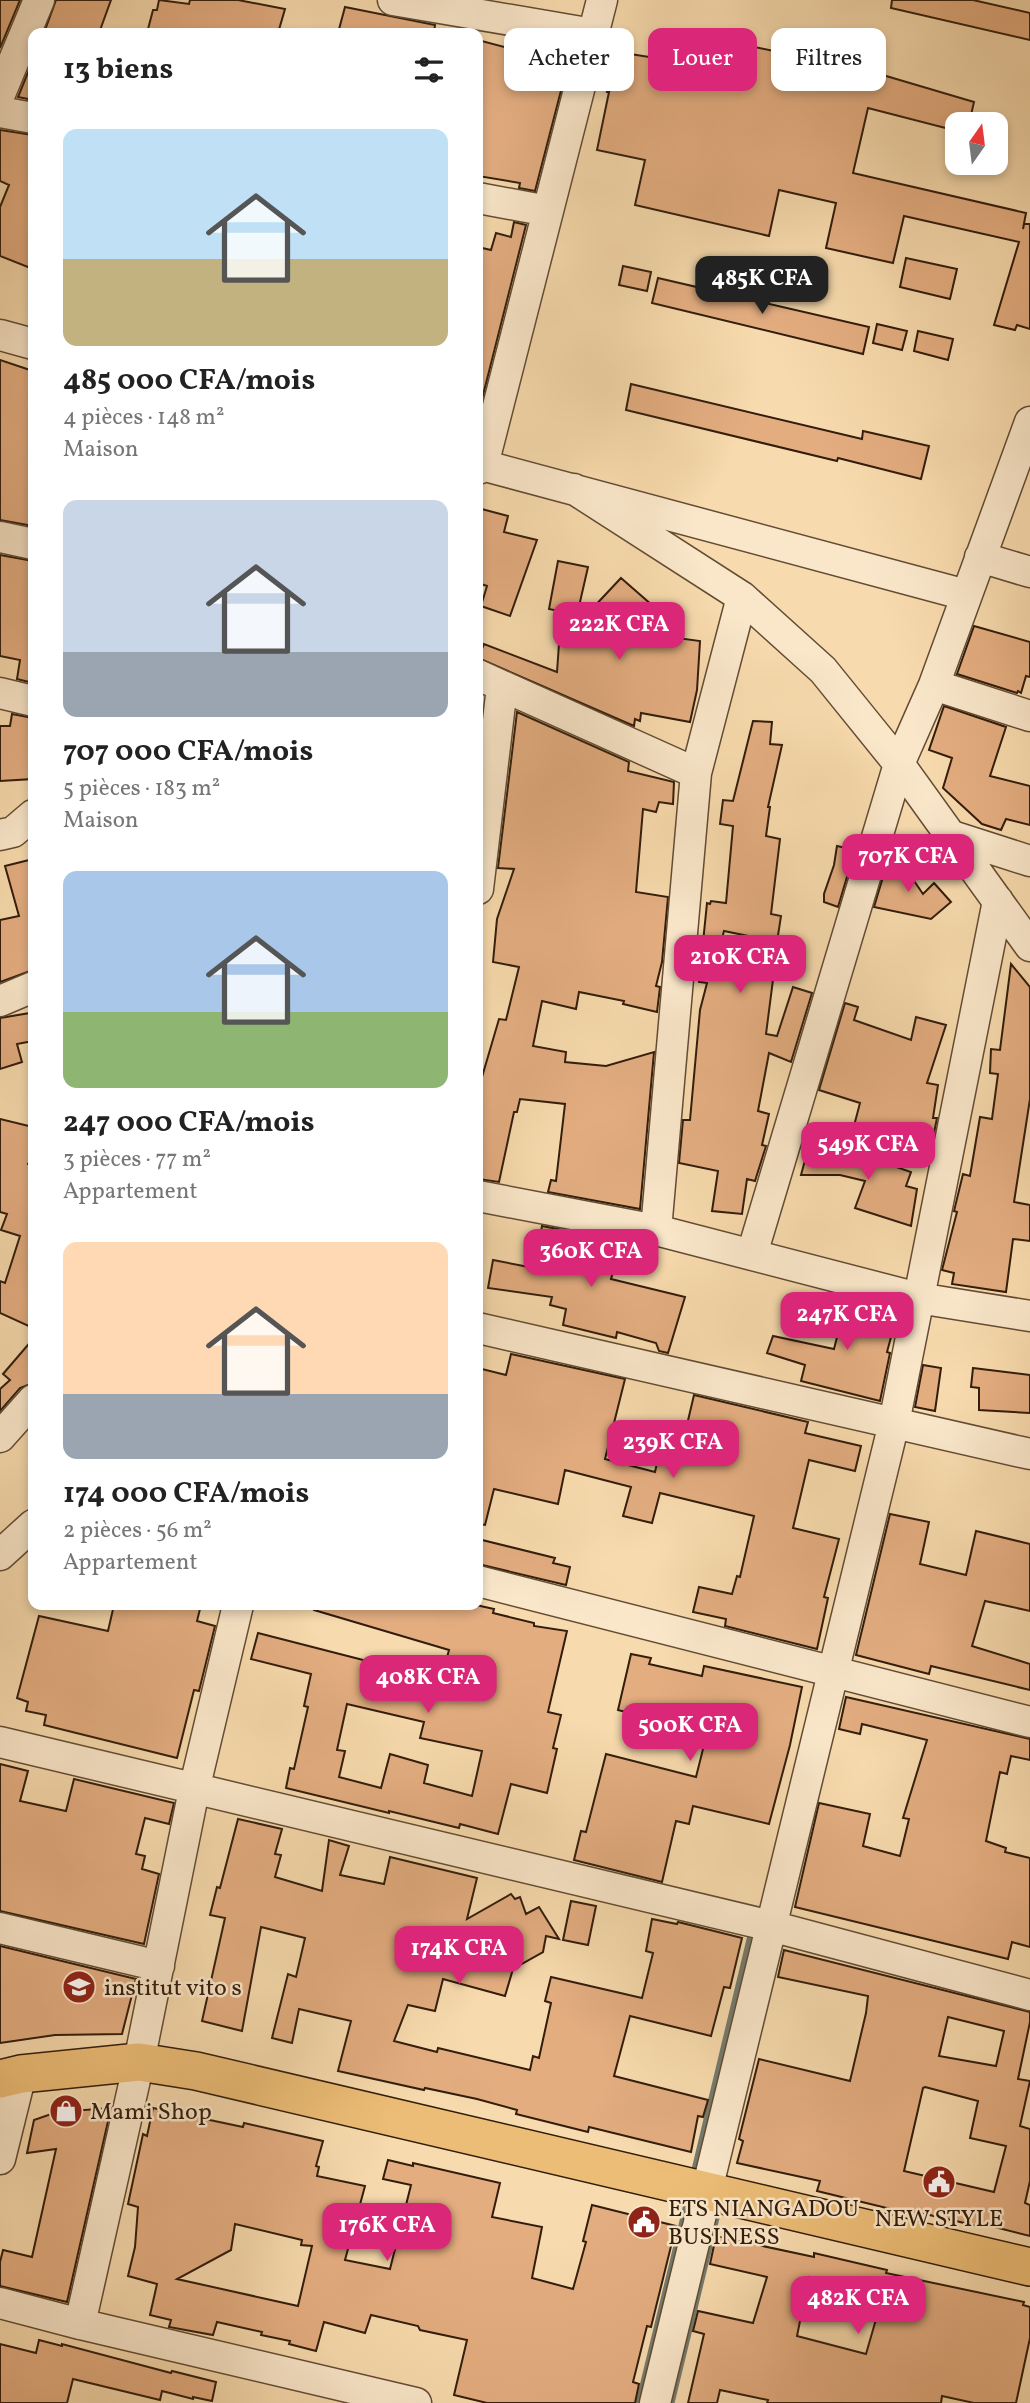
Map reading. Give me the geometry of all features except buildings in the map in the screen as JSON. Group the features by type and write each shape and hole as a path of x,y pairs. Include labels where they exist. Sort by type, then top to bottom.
{"main road":[{"path":"10,2077 139,2062 196,2071 1030,2267"}],"street":[{"path":"0,94 39,0"},
{"path":"393,0 462,6 565,28"},
{"path":"595,28 602,0"},
{"path":"483,451 579,91"},
{"path":"0,112 28,117"},
{"path":"483,199 548,211"},
{"path":"0,335 28,343"},
{"path":"752,1254 899,764 934,685 1030,422"},
{"path":"483,467 966,595"},
{"path":"574,489 742,597 824,670 899,764 1030,946"},
{"path":"0,537 28,543"},
{"path":"980,557 1030,572"},
{"path":"656,1230 696,773 742,597"},
{"path":"483,802 490,681 696,773"},
{"path":"934,685 1030,716"},
{"path":"0,693 28,700"},
{"path":"952,836 1030,861"},
{"path":"656,2403 894,1423 998,901"},
{"path":"0,1001 28,989"},
{"path":"483,1197 656,1230 918,1298 1030,1316"},
{"path":"483,1329 1030,1454"},
{"path":"0,1437 28,1406"},
{"path":"0,1555 28,1530"},
{"path":"483,1582 1030,1722"},
{"path":"80,2324 139,2062 194,1790 237,1610"},
{"path":"0,1742 771,1926 1030,1995"},
{"path":"0,1928 159,1966"},
{"path":"0,2159 10,2077"},
{"path":"0,2303 397,2401"}],"waterway":[{"path":"693,2178 753,1927"},
{"path":"639,2403 689,2196"},
{"path":"671,2403 718,2210 725,2212"}],"place":[{"name":"institut vito s","path":"79,1987"},
{"name":"Mami Shop","path":"66,2111"},
{"name":"NEW STYLE","path":"939,2182"},
{"name":"ETS NIANGADOU BUSINESS","path":"644,2222"}]}
